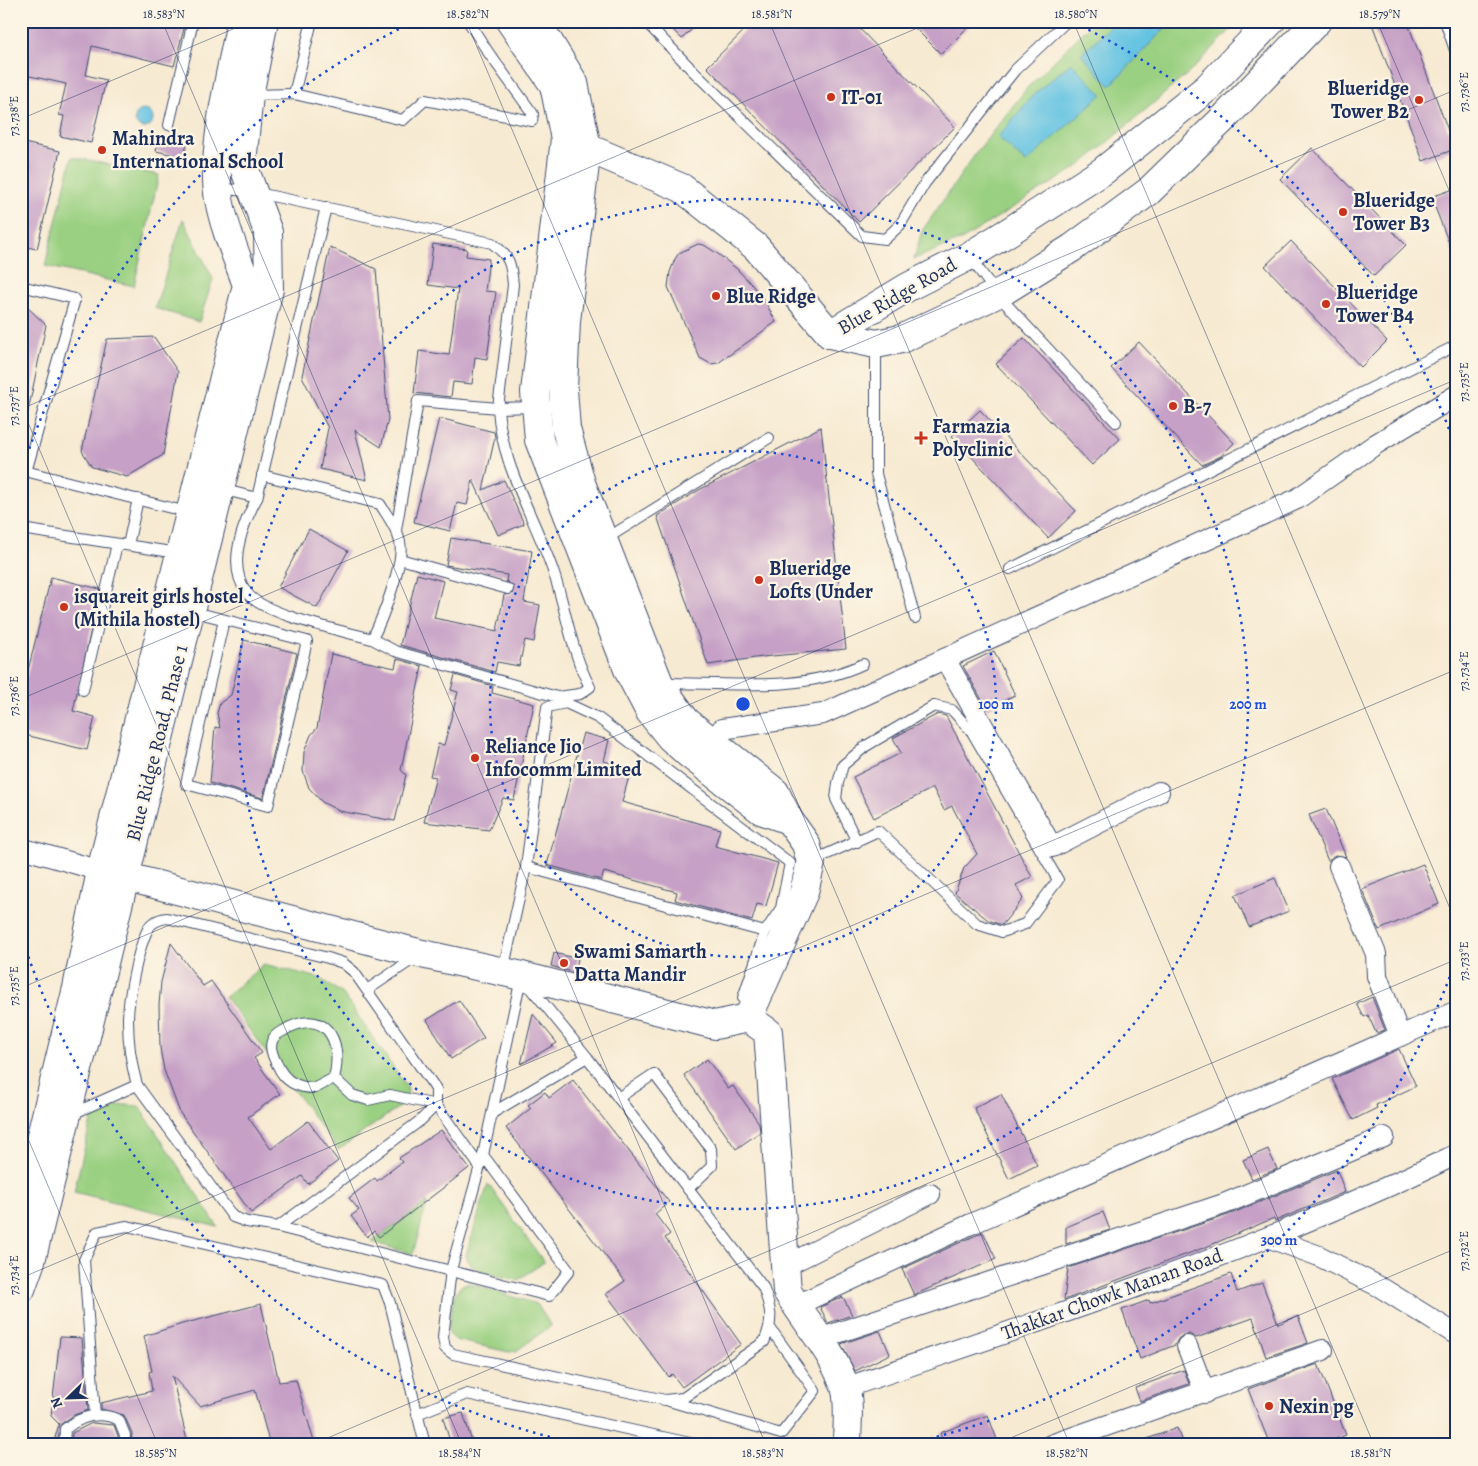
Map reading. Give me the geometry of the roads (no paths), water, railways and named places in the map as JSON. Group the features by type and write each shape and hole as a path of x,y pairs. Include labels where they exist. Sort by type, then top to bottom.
{"street":[{"name":"Blue Ridge Road, Phase 1","path":"21,1290 31,1262 66,1116 113,874 182,553 248,285 226,227 218,188 223,120 241,21"},
{"name":"Blue Ridge Road, Phase 1","path":"21,1218 77,988 113,874 190,611 269,288 268,232 242,162 249,95 264,21"},
{"path":"510,21 554,85 576,143 535,406 539,440 639,694 670,737 708,755 775,792 789,820 806,844 811,862 804,892 742,1020"},
{"path":"536,21 574,83 576,143 566,321 564,406 571,452 659,684 708,755"},
{"name":"Blue Ridge Road","path":"830,334 908,287 969,256 1095,176 1207,88 1270,21"},
{"name":"Blue Ridge Road","path":"830,334 876,344 901,339 997,294 1072,248 1148,192 1225,117 1317,21"},
{"path":"576,143 682,188 756,247 830,334"},
{"path":"708,755 722,729 823,714 1297,499 1376,444 1457,395"},
{"path":"945,659 1052,847 1159,792"},
{"path":"21,848 113,874 422,954 512,974 715,1026 742,1020 768,1032 787,1265 787,1291 795,1306 819,1338 846,1388 847,1445"},
{"path":"1339,866 1376,954 1376,976 1400,1036"},
{"path":"795,1306 971,1224 1457,1011"},
{"path":"819,1338 1224,1204 1384,1138"},
{"name":"Thakkar Chowk Manan Road","path":"846,1388 1270,1238 1401,1182 1457,1154"},
{"path":"787,1265 930,1194"},
{"path":"1270,1238 1319,1256 1372,1283 1457,1335"},
{"path":"1187,1346 1205,1393"},
{"path":"1051,1445 1205,1393 1323,1350"}],"lane":[{"path":"169,125 193,21"},
{"path":"294,94 312,21"},
{"path":"249,95 294,94 403,120 425,100 532,121 533,114 468,21"},
{"path":"645,21 686,64 862,236 885,240 900,225 926,183 1015,70 1067,21"},
{"path":"1445,21 1457,56"},
{"path":"218,188 254,192 326,207 492,243 505,253 511,269 513,285 498,408 509,459 549,558 565,609 570,634 590,687 580,694 557,696 395,651 372,639 260,604 246,593 238,566 237,553 241,531 257,498 326,207"},
{"path":"969,256 997,294 1116,422"},
{"path":"21,286 75,299 24,471 192,513"},
{"path":"876,344 876,474 915,618"},
{"path":"1010,569 1457,345"},
{"path":"396,530 418,401 498,408 564,406"},
{"path":"604,540 769,438"},
{"path":"262,474 380,504 396,530 401,544 400,559 384,614 372,639"},
{"path":"220,489 257,498"},
{"path":"128,545 138,499"},
{"path":"21,529 182,553"},
{"path":"83,690 117,544"},
{"path":"400,559 508,589"},
{"path":"190,611 307,641 268,806 186,784 224,620"},
{"path":"659,684 810,682 846,672 863,664"},
{"path":"742,1020 765,932 781,908 790,863 598,718 566,703 547,706 494,1112 451,1270 443,1337 445,1348 453,1354 664,1400 781,1434 815,1391 770,1328"},
{"path":"811,862 857,842 878,832 977,924 1002,932 1025,924 1058,880 972,732 952,710 934,706 866,746 843,765 836,798 857,842"},
{"path":"526,867 765,932"},
{"path":"480,1167 436,1105 436,1089 354,972 343,963 167,918 158,920 148,927 135,970 128,1018 130,1059 137,1085 234,1217 247,1222 278,1227 549,1296 569,1271 483,1155"},
{"path":"367,990 422,954"},
{"path":"512,974 587,1057 763,1287 771,1310 770,1328 764,1342 683,1398 664,1400"},
{"path":"310,1021 327,1030 336,1041 337,1066 334,1078 315,1088 292,1083 280,1071 272,1054 271,1042 275,1035 294,1024 310,1021"},
{"path":"494,1112 587,1057"},
{"path":"618,1098 654,1074 711,1148 712,1166 688,1190"},
{"path":"334,1078 352,1095 368,1100 390,1095 436,1105"},
{"path":"66,1116 137,1085"},
{"path":"278,1227 421,1120 436,1105"},
{"path":"95,1415 84,1260 97,1232 127,1226 383,1285 390,1303 425,1445"},
{"path":"417,1414 467,1394 699,1445"},
{"path":"64,1445 65,1429 75,1421 95,1415 107,1414 119,1420 126,1435 124,1445"}],"water":[{"path":"1117,21 1158,21 1165,28 1110,86 1081,54"},
{"path":"1071,63 1102,94 1026,163 998,137 1034,94"},
{"path":"140,110 148,110 153,115 151,126 140,128 135,123 135,115"}],"place":[{"name":"IT-01","path":"831,97"},
{"name":"Blueridge Tower B2","path":"1419,100"},
{"name":"Mahindra International School","path":"102,150"},
{"name":"Blueridge Tower B3","path":"1343,212"},
{"name":"Blue Ridge","path":"716,296"},
{"name":"Blueridge Tower B4","path":"1326,304"},
{"name":"B-7","path":"1173,406"},
{"name":"Farmazia Polyclinic","path":"921,438"},
{"name":"Blueridge Lofts (Under","path":"759,580"},
{"name":"isquareit girls hostel (Mithila hostel)","path":"64,607"},
{"name":"Reliance Jio Infocomm Limited","path":"475,758"},
{"name":"Swami Samarth Datta Mandir","path":"564,963"},
{"name":"Nexin pg","path":"1269,1406"}]}
